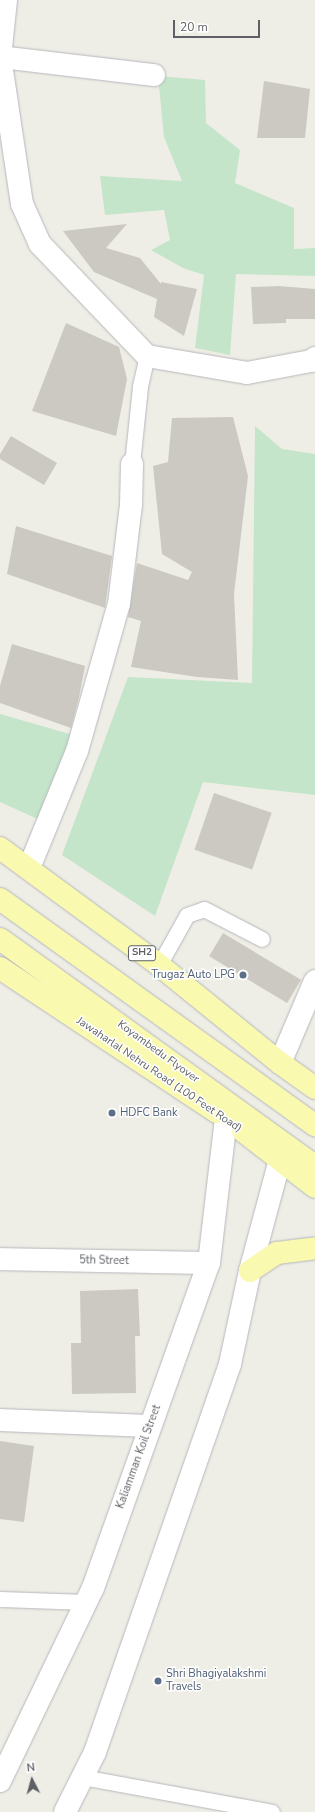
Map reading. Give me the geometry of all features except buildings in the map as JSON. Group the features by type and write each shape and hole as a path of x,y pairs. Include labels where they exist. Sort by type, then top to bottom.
{"main road":[{"name":"SH2","path":"0,848 30,868 159,965 280,1063 315,1088"},
{"path":"0,899 315,1125"},
{"name":"Koyambedu Flyover","path":"0,939 315,1166"},
{"name":"Jawaharlal Nehru Road (100 Feet Road)","path":"0,968 226,1118 315,1187"},
{"path":"250,1271 277,1253 315,1248"}],"street":[{"path":"6,0 0,57 6,137 22,204 40,244 147,356 247,373 311,361 315,358"},
{"path":"0,57 154,75"},
{"path":"30,868 77,751 119,604 131,505 132,464"},
{"path":"280,1063 315,981"},
{"name":"Kaliamman Koil Street","path":"0,1781 93,1588 208,1264 226,1118"},
{"path":"65,1812 98,1745 230,1364 250,1271 280,1160"},
{"name":"5th Street","path":"0,1259 208,1264"},
{"path":"0,1420 150,1426"}],"lane":[{"path":"132,464 140,386 147,356"},
{"path":"159,965 187,915 204,909 262,939"},
{"path":"0,1599 86,1602"},
{"path":"82,1778 272,1812"}],"green space":[{"path":"158,76 205,80 206,123 240,150 235,183 294,208 294,249 315,248 315,276 236,274 230,355 195,348 204,275 183,268 151,250 170,240 164,210 105,215 100,176 182,181 164,137"},
{"path":"255,426 282,449 315,454 315,795 203,782 155,916 62,855 128,677 252,683"},
{"path":"0,714 73,735 42,821 0,802"}],"place":[{"name":"Trugaz Auto LPG","path":"243,975"},
{"name":"HDFC Bank","path":"112,1113"},
{"name":"Shri Bhagiyalakshmi Travels","path":"158,1681"}]}
